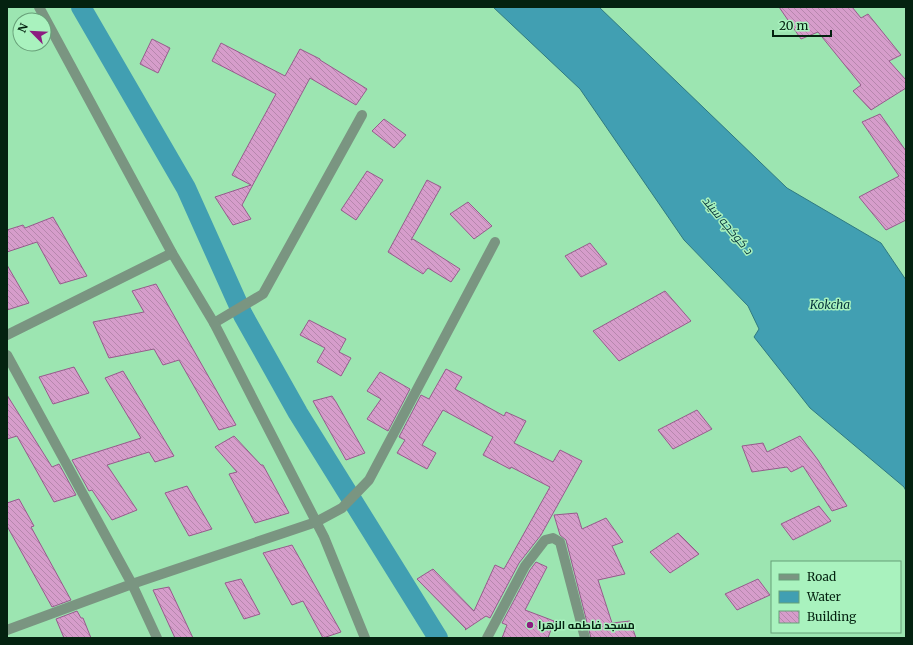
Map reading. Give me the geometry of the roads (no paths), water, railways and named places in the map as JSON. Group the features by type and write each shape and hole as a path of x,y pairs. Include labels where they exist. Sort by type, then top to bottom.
{"street":[{"path":"39,7 172,253 214,323 324,537 365,638"},
{"path":"214,323 263,294 362,115"},
{"path":"7,630 132,584 316,522 342,508 369,480 495,242"},
{"path":"7,335 172,253"},
{"path":"7,355 132,584 157,638"},
{"path":"487,638 526,566 545,540 553,538 560,542 585,638"}],"water":[{"name":"Kokcha","path":"493,7 599,7 787,188 881,243 906,280 906,491 904,487 810,408 754,337 759,329 748,306 684,240 580,89"}],"waterway":[{"path":"81,7 186,188 243,315 298,413 438,638"}],"place":[{"name":"مسجد فاطمه الزهرا","path":"530,625"}],"water label":[{"name":"د کوکچه سیند","path":"728,225"}]}
